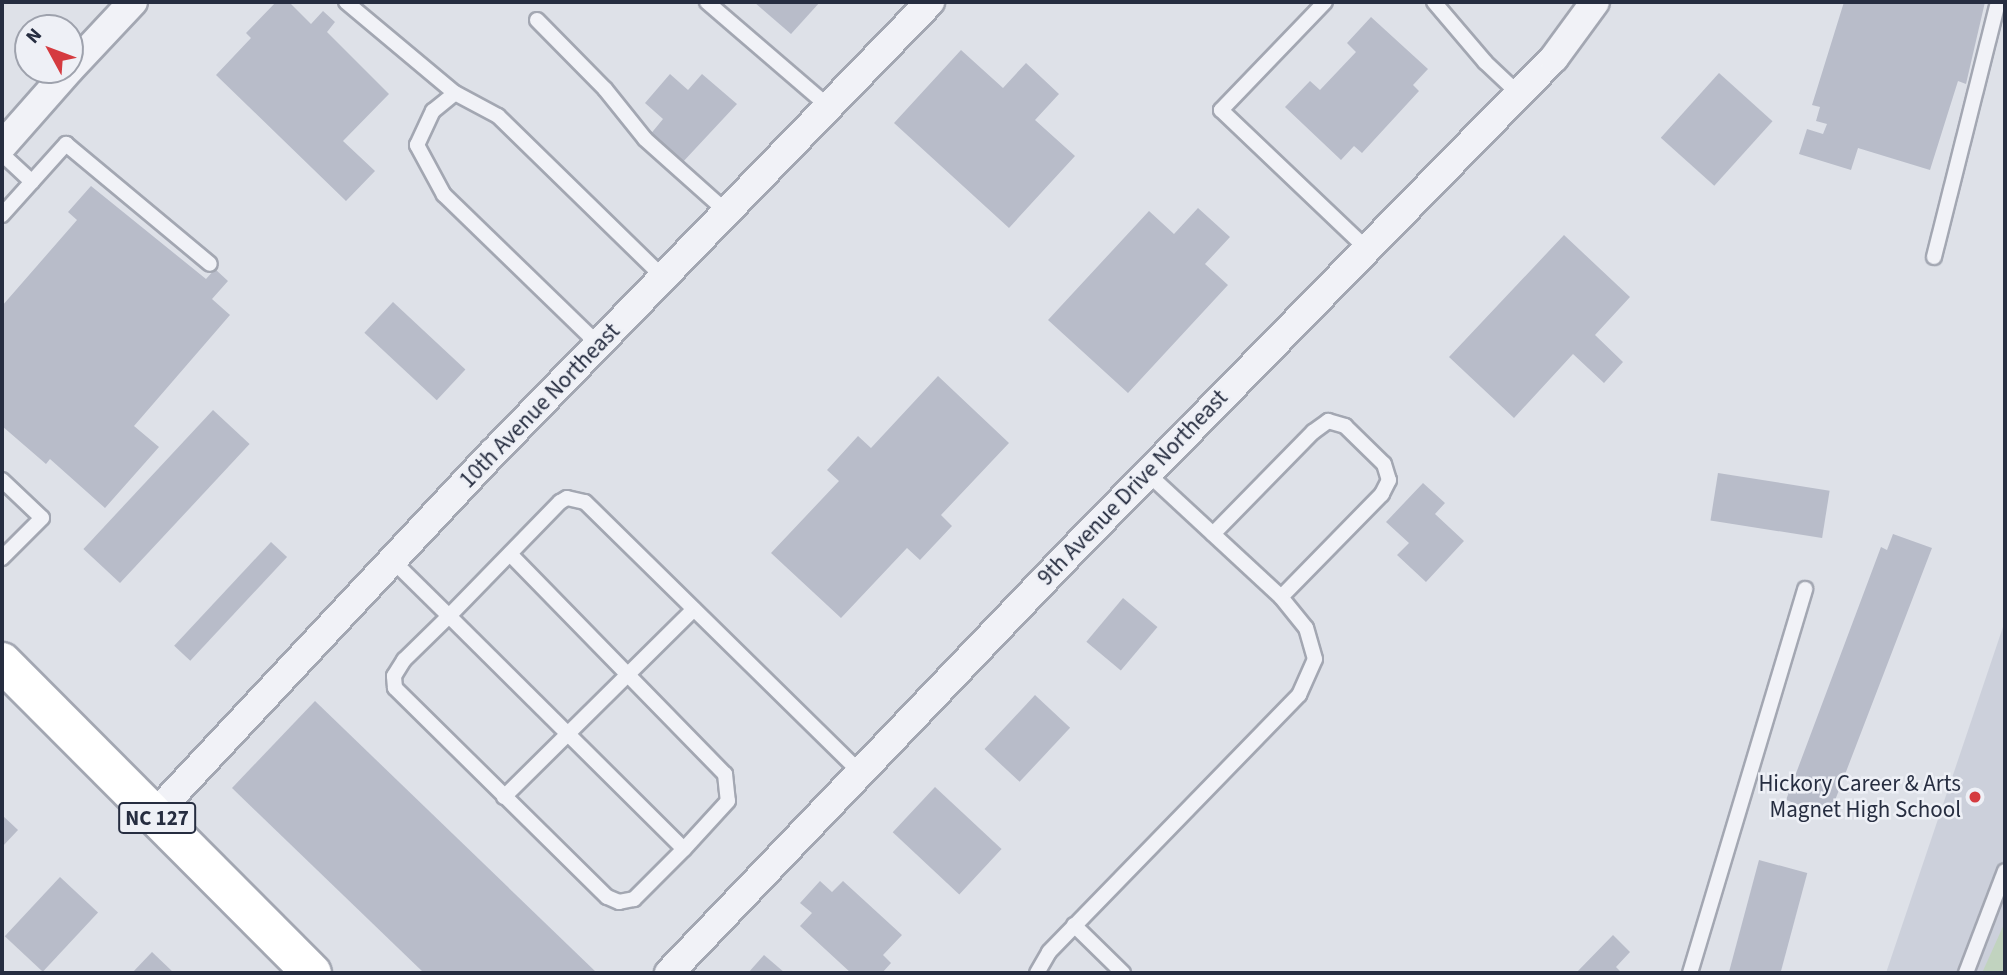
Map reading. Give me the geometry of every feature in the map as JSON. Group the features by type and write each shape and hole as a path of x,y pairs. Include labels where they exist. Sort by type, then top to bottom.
{"main road":[{"name":"NC 127","path":"10,677 154,815 312,973"}],"street":[{"path":"84,53 133,2"},
{"name":"10th Avenue Northeast","path":"154,815 392,560 930,2"},
{"name":"9th Avenue Drive Northeast","path":"670,973 1147,473 1519,94 1577,32 1595,2"},
{"path":"2,146 56,84"}],"lane":[{"path":"346,2 455,93 498,116 665,279"},
{"path":"707,2 828,106"},
{"path":"1325,2 1221,110 1366,248"},
{"path":"1434,2 1485,62 1519,94"},
{"path":"1934,257 1998,2"},
{"path":"537,20 606,89 645,139 727,212"},
{"path":"455,93 433,111 417,145 444,195 599,345"},
{"path":"2,215 66,144 210,264"},
{"path":"2,154 32,182"},
{"path":"1213,534 1313,432 1328,421 1345,426 1384,464 1389,480 1382,494 1281,597"},
{"path":"1037,973 1049,952 1074,925 1299,695 1315,659 1306,628 1281,597 1147,473"},
{"path":"2,480 42,518 2,558"},
{"path":"510,554 725,774 728,801 634,899 619,902 591,884 395,688 394,676 404,660 560,502 575,498 585,502 860,772"},
{"path":"392,560 684,849"},
{"path":"1690,973 1805,589"},
{"path":"504,797 694,609"},
{"path":"1966,973 2005,871"},
{"path":"1074,925 1123,973"}],"shaded area":[{"name":"Hickory Career & Arts Magnet High School","path":"2005,621 2005,973 1886,973"}],"green space":[{"path":"2005,922 2005,973 1982,973"}],"building":[{"path":"276,2 289,2 311,24 323,11 335,22 327,32 389,94 343,141 375,171 346,201 216,75 251,38 246,33"},
{"path":"754,2 820,2 791,34"},
{"path":"1844,2 1985,2 1966,84 1958,81 1930,170 1858,148 1851,170 1799,154 1807,129 1823,134 1827,124 1816,121 1820,107 1812,105"},
{"path":"1371,17 1428,69 1413,85 1419,91 1362,153 1354,146 1341,160 1285,107 1310,81 1320,90 1356,52 1347,43"},
{"path":"961,50 1003,88 1026,63 1059,94 1035,120 1075,156 1009,228 894,123"},
{"path":"1719,73 1773,121 1714,186 1661,138"},
{"path":"670,74 688,90 702,74 737,104 681,164 649,136 663,119 645,103"},
{"path":"91,186 206,279 215,269 228,281 212,299 230,315 134,426 159,447 105,508 50,459 46,464 2,426 2,306 77,220 68,212"},
{"path":"1198,208 1230,237 1205,264 1228,285 1128,393 1048,320 1149,211 1174,234"},
{"path":"1564,235 1630,297 1595,335 1623,362 1604,383 1573,354 1514,418 1449,357"},
{"path":"393,302 465,370 437,400 364,333"},
{"path":"938,376 1009,443 941,515 952,526 920,560 907,548 841,618 771,553 839,481 827,470 858,436 871,448"},
{"path":"213,410 250,444 120,583 83,549"},
{"path":"1718,473 1830,491 1822,538 1710,520"},
{"path":"1423,483 1445,503 1435,514 1464,541 1426,582 1397,555 1409,543 1386,522"},
{"path":"1893,534 1932,548 1829,816 1786,800 1881,547 1887,550"},
{"path":"271,542 287,557 190,661 174,646"},
{"path":"1123,598 1157,627 1121,671 1086,642"},
{"path":"1035,695 1070,728 1020,782 985,749"},
{"path":"315,701 597,973 424,973 232,788"},
{"path":"935,787 1002,849 959,894 893,832"},
{"path":"2,815 18,830 2,847"},
{"path":"1759,860 1807,873 1780,973 1729,973"},
{"path":"60,877 98,912 43,972 5,936"},
{"path":"820,881 832,892 843,881 902,935 883,955 891,963 882,973 851,973 800,926 812,913 800,903"},
{"path":"1613,935 1630,952 1616,967 1622,973 1576,973"},
{"path":"152,952 174,973 132,973"},
{"path":"764,955 785,973 748,973"}],"place":[{"name":"Hickory Career & Arts Magnet High School","path":"1975,797"}]}
